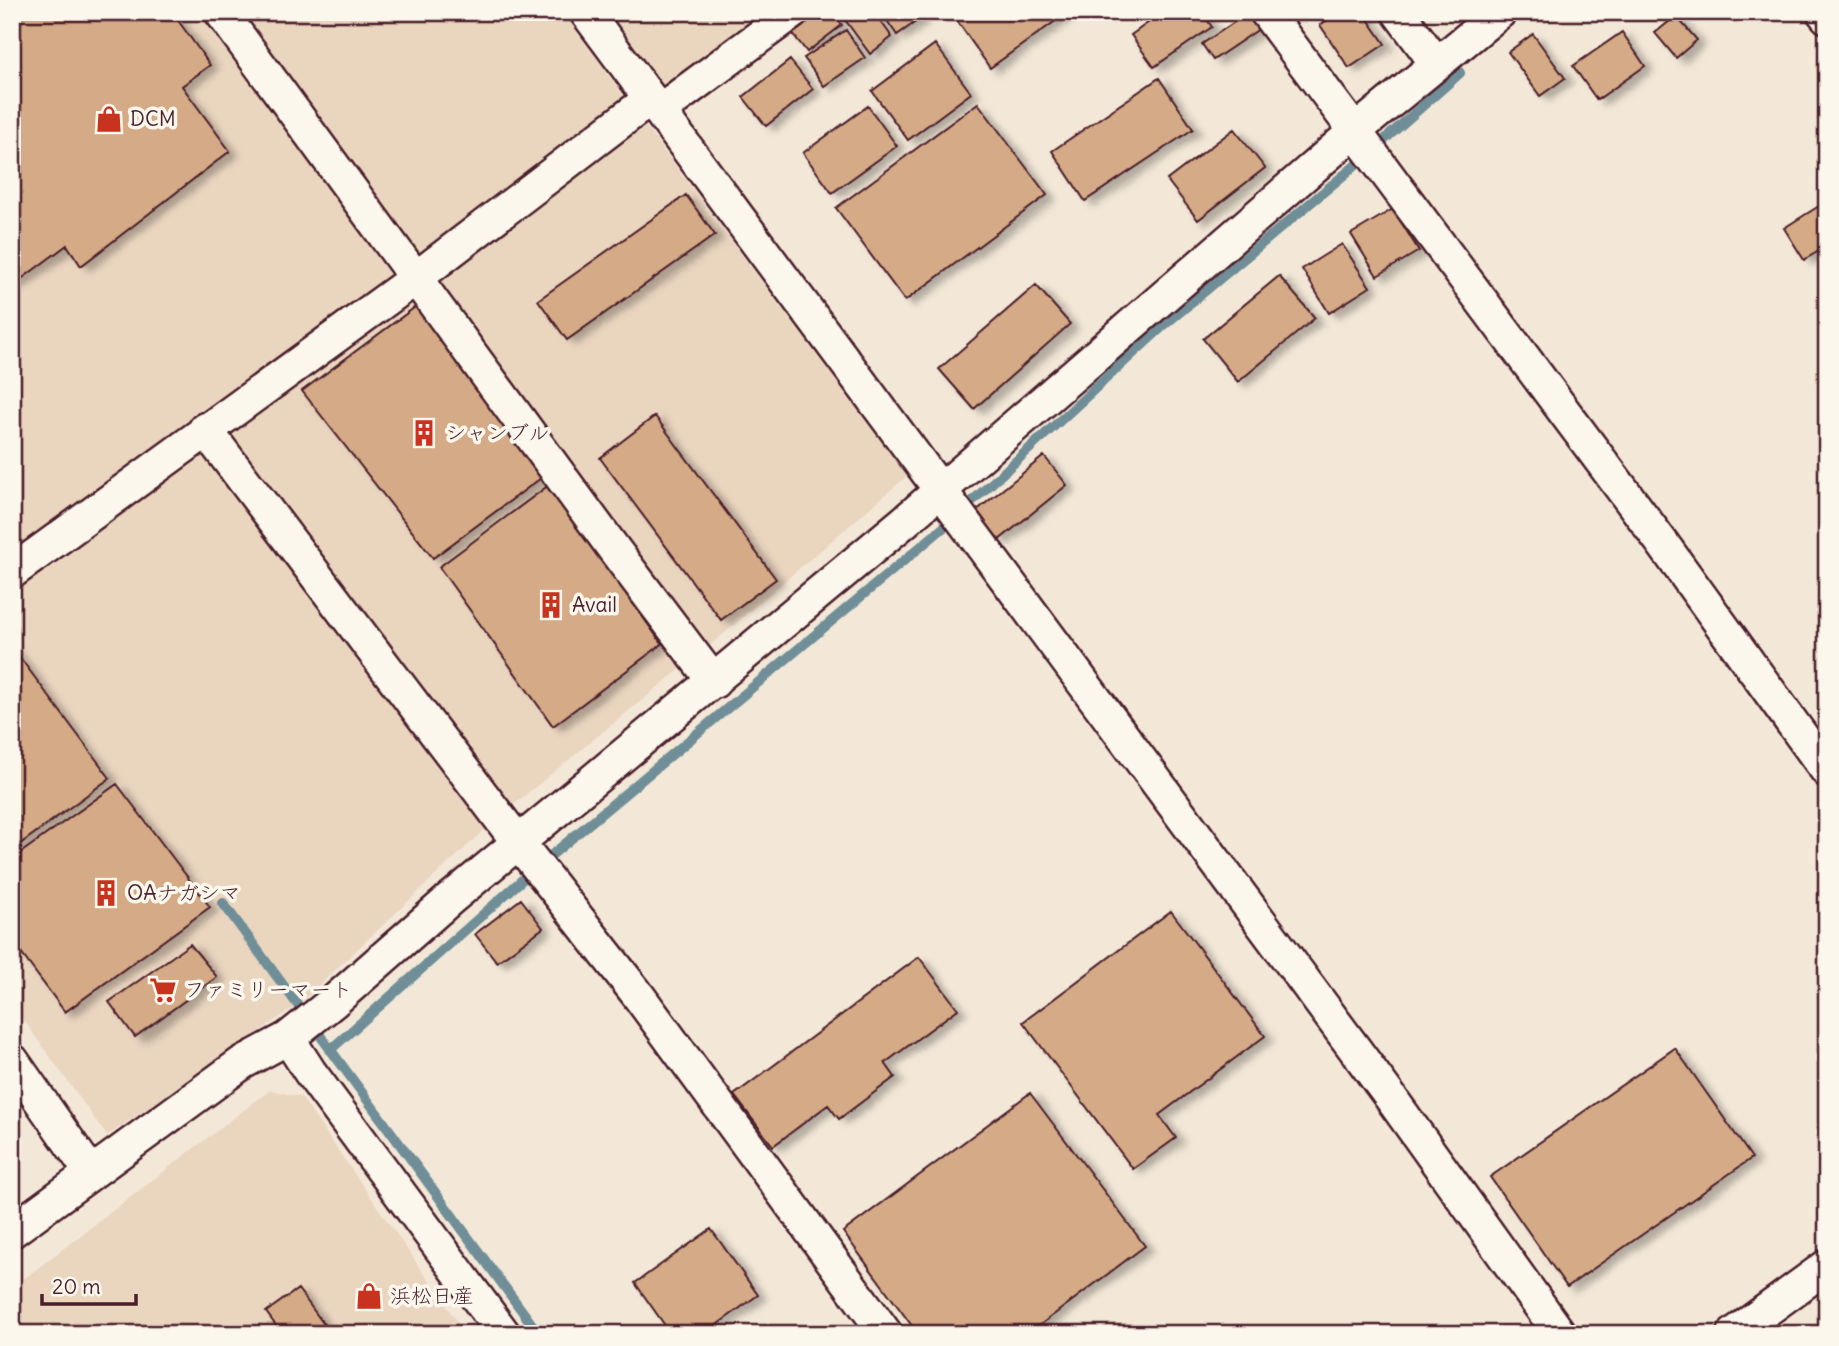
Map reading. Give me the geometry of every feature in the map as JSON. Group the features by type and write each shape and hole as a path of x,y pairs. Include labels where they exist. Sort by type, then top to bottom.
{"street":[{"path":"221,12 714,682"},
{"path":"586,12 1391,1098 1560,1334"},
{"path":"12,572 205,429 654,105 793,12"},
{"path":"1266,12 1660,540 1827,771"},
{"path":"1398,12 1436,63"},
{"path":"12,1231 242,1063 288,1038 333,1002 449,900 714,682 940,491 1354,132 1500,12"},
{"path":"1823,12 1827,17"},
{"path":"205,429 518,842 638,995 886,1334"},
{"path":"288,1038 310,1072 504,1334"},
{"path":"242,1063 276,1056 310,1072"},
{"path":"12,1060 91,1173"},
{"path":"1734,1334 1827,1266"}],"shaded area":[{"path":"12,12 563,12 907,476 721,636 496,819 299,1004 107,1136 12,1004"},
{"path":"604,12 778,12 665,95"},
{"path":"270,1090 301,1097 466,1334 12,1334 12,1288"}],"building":[{"name":"DCM","path":"12,12 172,12 210,65 182,86 230,151 81,266 67,245 12,286"},
{"path":"810,12 832,12 842,25 807,52 789,29"},
{"path":"874,12 892,37 870,54 840,13"},
{"path":"881,12 916,12 920,19 897,35"},
{"path":"951,12 1068,12 990,68"},
{"path":"1163,12 1202,12 1212,27 1154,67 1131,35"},
{"path":"1339,12 1363,12 1385,44 1349,68 1320,25"},
{"path":"1248,13 1259,29 1213,60 1202,44"},
{"path":"1676,16 1697,40 1676,58 1655,33"},
{"path":"846,30 865,58 824,86 804,58"},
{"path":"1622,32 1645,66 1597,100 1573,66"},
{"path":"1533,34 1565,78 1540,96 1508,52"},
{"path":"935,44 971,93 908,140 872,91"},
{"path":"790,60 813,89 766,126 743,97"},
{"path":"1159,78 1193,129 1085,201 1052,151"},
{"path":"978,103 1047,195 905,301 836,208"},
{"path":"868,106 897,146 832,193 803,153"},
{"path":"1234,129 1265,168 1198,220 1167,180"},
{"path":"686,195 715,235 567,340 538,300"},
{"path":"1827,201 1827,246 1804,260 1784,228"},
{"path":"1393,209 1419,251 1377,276 1351,234"},
{"path":"1342,244 1370,287 1329,313 1302,269"},
{"path":"1279,276 1315,318 1238,382 1203,339"},
{"path":"1036,285 1070,324 974,409 939,369"},
{"name":"シャンブル","path":"418,305 545,475 433,558 302,391"},
{"path":"655,416 776,579 721,620 600,458"},
{"path":"1044,456 1067,485 999,540 976,511"},
{"name":"Avail","path":"549,485 662,644 553,726 439,567"},
{"path":"12,647 110,778 12,850"},
{"name":"OAナガシマ","path":"117,784 210,907 65,1012 12,941 12,879 20,874 12,864 12,859"},
{"path":"521,899 543,928 497,962 475,934"},
{"path":"1171,911 1265,1036 1159,1115 1176,1138 1133,1169 1023,1022"},
{"name":"ファミリーマート","path":"190,944 217,977 135,1037 109,1002"},
{"path":"919,957 958,1009 885,1063 895,1077 839,1119 828,1105 773,1146 734,1095"},
{"path":"1675,1048 1752,1158 1567,1287 1490,1177"},
{"path":"1030,1093 1145,1246 1028,1334 918,1334 843,1232"},
{"path":"711,1229 758,1295 704,1334 671,1334 635,1283"},
{"path":"298,1289 331,1334 282,1334 266,1312"}],"waterway":[{"path":"330,1050 523,879 943,528 1162,327 1357,164 1460,73 1450,58"},
{"path":"223,903 539,1334"}],"place":[{"name":"DCM","path":"109,119"},
{"name":"シャンブル","path":"424,433"},
{"name":"Avail","path":"551,605"},
{"name":"OAナガシマ","path":"106,893"},
{"name":"ファミリーマート","path":"163,990"},
{"name":"浜松日産","path":"369,1296"}]}
